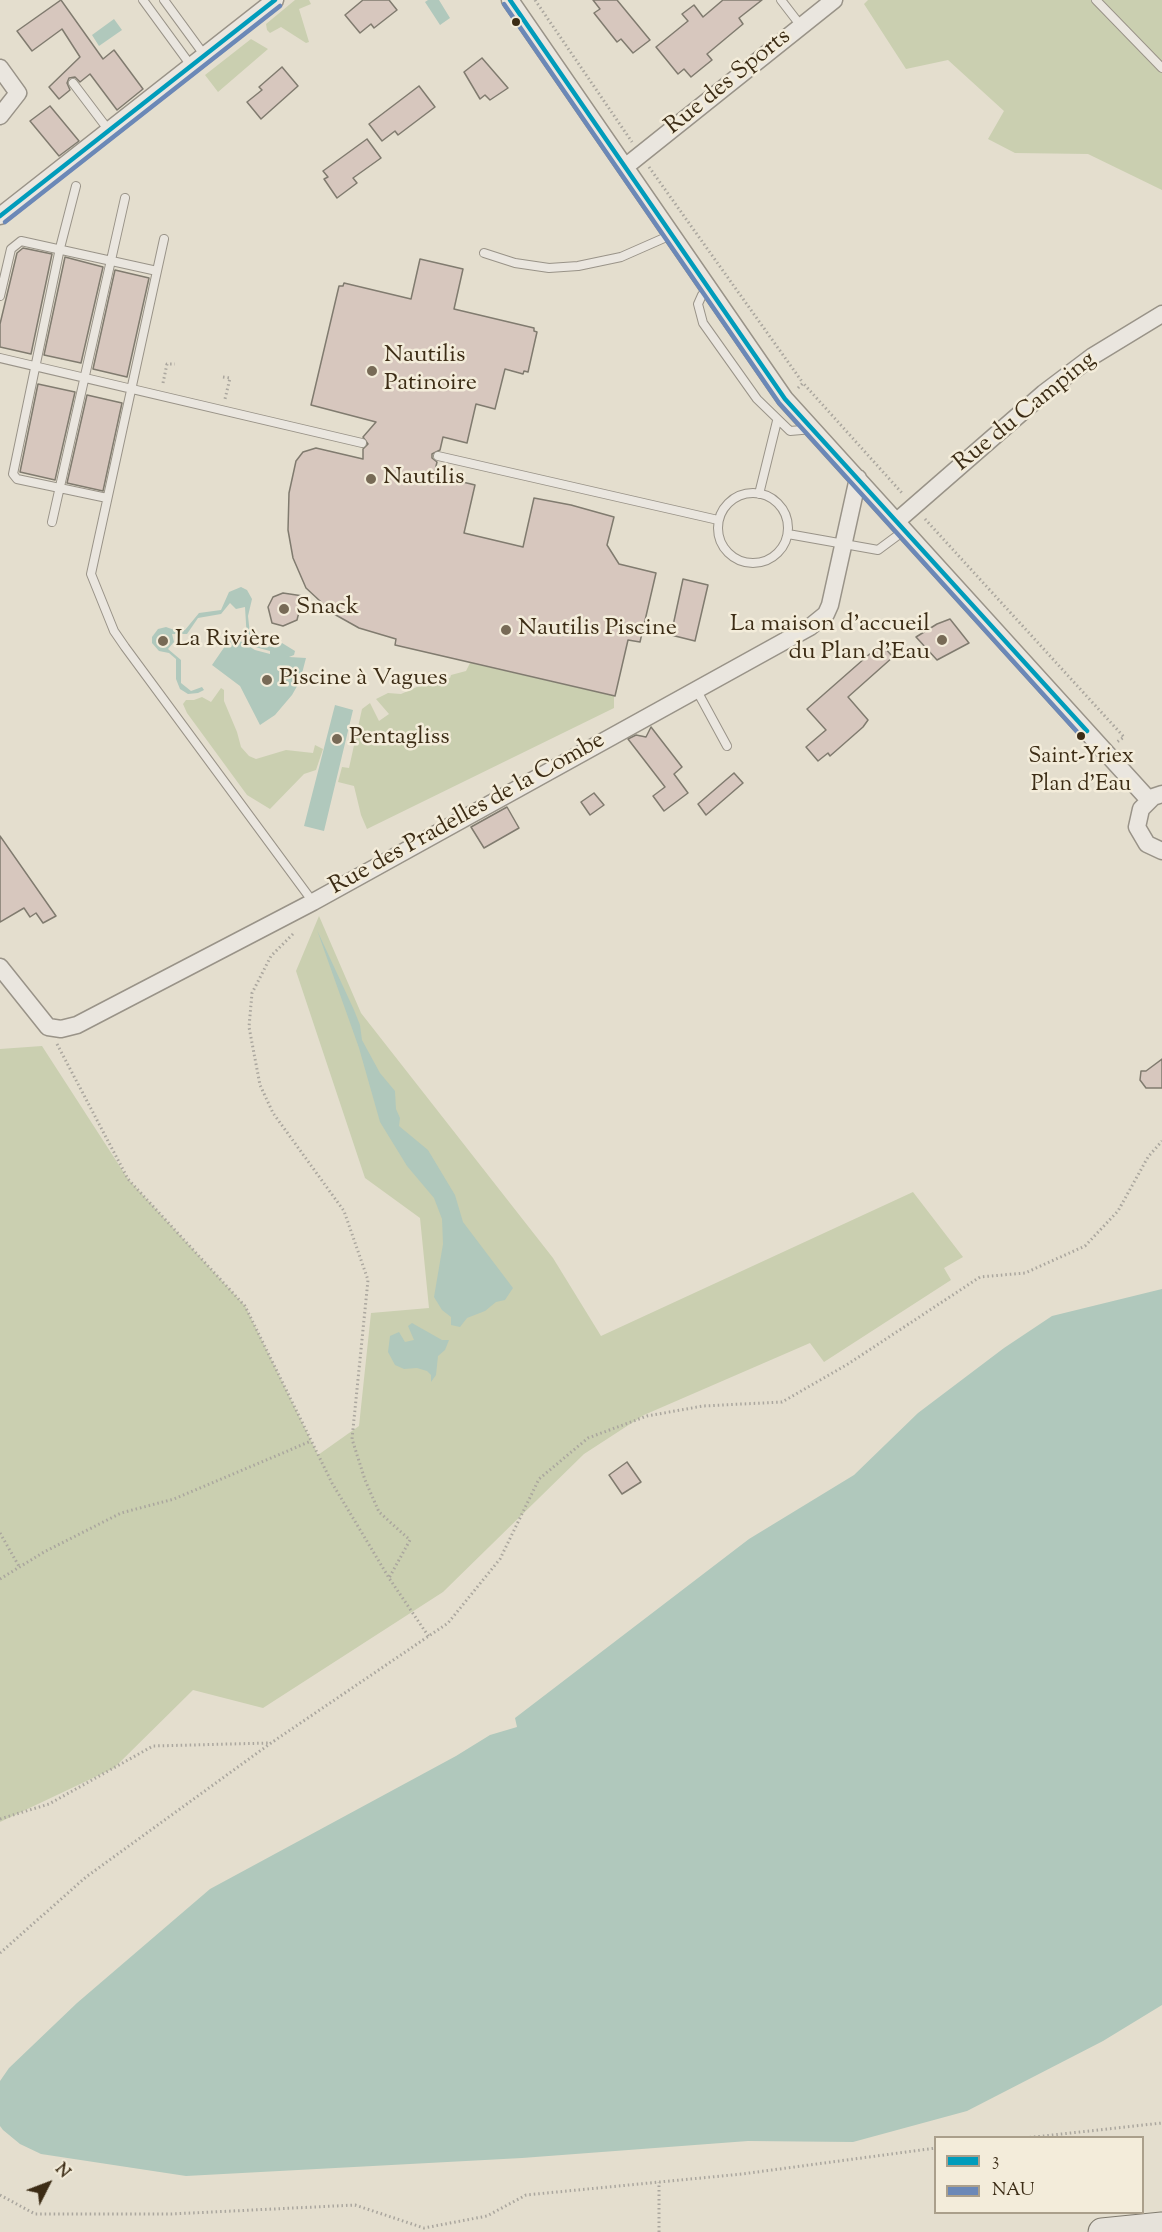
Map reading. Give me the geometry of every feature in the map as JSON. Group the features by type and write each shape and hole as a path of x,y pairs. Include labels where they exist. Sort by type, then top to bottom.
{"highway":[{"path":"1102,2232 1162,2226"}],"street":[{"path":"0,216 110,132 275,0"},
{"path":"510,0 785,399 1107,752 1155,797 1141,809 1137,827 1147,844 1162,851"},
{"name":"Rue des Sports","path":"625,167 834,0"},
{"path":"0,68 18,93 0,116"},
{"name":"Rue du Camping","path":"901,525 914,507 1051,387 1093,356 1162,314"},
{"name":"Rue des Pradelles de la Combe","path":"48,1027 61,1029 77,1025 313,902 819,621 830,605 858,478"},
{"path":"0,967 48,1027"}],"lane":[{"path":"143,0 198,62"},
{"path":"164,0 198,62"},
{"path":"781,0 801,26"},
{"path":"1096,0 1162,68"},
{"path":"72,83 110,132"},
{"path":"76,186 34,365 13,474 17,478 107,498"},
{"path":"52,522 125,198"},
{"path":"484,254 515,263 549,268 578,266 621,257 671,235"},
{"path":"164,239 91,574 114,631 313,902"},
{"path":"0,296 14,244 29,241 157,271"},
{"path":"708,290 702,295 698,304 703,323 757,399 777,421 790,431 813,429"},
{"path":"0,357 362,443"},
{"path":"759,494 777,421"},
{"path":"438,456 718,520"},
{"path":"759,494 772,498 780,505 788,524 788,534 784,545 768,560 746,563 726,551 720,542 718,520 730,501 740,495 759,494"},
{"path":"788,534 844,546 878,550 901,525"},
{"path":"696,688 727,746"}],"path":[{"path":"535,0 640,155 803,383 1124,737 1107,752"},
{"path":"160,394 167,363 175,364"},
{"path":"222,410 230,378 224,377"},
{"path":"785,399 803,383"},
{"path":"295,931 271,956 252,993 249,1027 260,1085 273,1113 344,1211 368,1280 352,1439 365,1480 379,1512 410,1540 389,1578"},
{"path":"48,1027 128,1179 245,1306 332,1483 389,1578 429,1637"},
{"path":"0,1953 86,1877 271,1743 448,1623 500,1559 539,1479 588,1438 647,1416 703,1406 782,1402 848,1364 980,1276 1025,1273 1085,1246 1118,1211 1148,1157 1162,1141"},
{"path":"0,1579 121,1513 174,1499 311,1441"},
{"path":"0,1533 20,1568"},
{"path":"0,1819 50,1804 153,1746 271,1743"},
{"path":"1043,2136 1162,2123"},
{"path":"0,2195 35,2214 171,2214 355,2205 424,2228 487,2216 526,2196 934,2148"},
{"path":"659,2182 659,2232"}],"shaded area":[{"path":"295,0 309,0 311,4 299,9 309,42 306,43 281,27 270,33 267,30 266,24"},
{"path":"439,0 450,18 440,25 425,2"},
{"path":"868,0 1162,0 1162,190 1088,154 1015,153 988,139 1004,111 948,60 906,69 864,4"},
{"path":"114,19 122,30 99,46 92,35"},
{"path":"251,39 268,49 218,92 205,75"},
{"name":"Piscine à Vagues","path":"241,587 247,590 252,599 248,616 253,641 271,647 274,643 282,643 295,651 294,655 289,657 306,658 300,681 292,695 275,715 260,725 240,686 212,665 232,636 255,650 270,654 270,651 255,647 247,640 245,607 236,609 230,603 221,614 198,618 187,634 172,634 174,642 168,649 181,660 181,683 191,691 202,687 204,690 198,693 188,694 180,689 176,679 176,659 169,653 159,651 152,643 152,637 158,629 166,627 177,631 185,630 199,613 221,610 229,592"},
{"path":"470,663 614,696 614,708 367,829 354,786 338,782 342,767 349,768 362,709 370,703 379,721 389,714 376,699 388,693 401,694 426,683 450,678 451,675 466,671"},
{"path":"221,688 224,690 224,701 241,747 249,756 256,759 286,750 313,753 315,745 323,749 316,770 304,774 270,809 247,795 187,713 183,704 186,700 202,697 211,702"},
{"name":"Pentagliss","path":"335,705 353,710 324,831 304,826"},
{"path":"319,916 361,1013 553,1258 601,1336 913,1192 963,1257 944,1268 951,1280 824,1362 810,1343 644,1415 584,1454 443,1592 263,1708 193,1690 114,1768 0,1822 0,1049 42,1046 128,1179 245,1306 318,1455 359,1426 371,1313 429,1308 420,1218 365,1178 296,971"},
{"path":"317,930 354,1010 360,1025 362,1040 380,1073 395,1091 396,1109 400,1118 399,1126 428,1150 455,1195 463,1222 513,1288 505,1300 496,1302 485,1311 467,1318 460,1327 451,1325 451,1317 442,1310 434,1297 443,1244 442,1219 434,1198 407,1166 380,1122 359,1048"},
{"path":"1162,1289 1162,2005 1103,2041 967,2111 853,2142 748,2141 522,2158 186,2176 41,2154 20,2144 0,2126 0,2081 9,2068 77,2003 210,1889 456,1756 490,1735 517,1727 515,1718 749,1539 854,1475 918,1413 1004,1348 1052,1316"},
{"path":"412,1323 442,1340 449,1340 445,1350 438,1356 436,1375 431,1382 431,1375 427,1371 417,1368 404,1369 395,1365 388,1352 390,1336 399,1332 405,1342 414,1340 408,1326"}],"building":[{"path":"61,0 103,59 114,50 143,89 117,110 90,74 80,82 75,77 69,78 67,83 70,90 59,99 49,87 80,57 62,29 32,51 17,31"},
{"path":"363,0 389,0 397,10 374,28 371,24 360,33 345,15"},
{"path":"593,0 617,0 650,40 633,53 621,39 617,42 594,13 600,9"},
{"path":"723,0 762,0 739,18 743,24 707,54 712,60 691,77 684,69 678,74 656,47 688,21 682,14 694,5 703,17"},
{"path":"482,58 508,88 490,100 485,95 480,99 464,72"},
{"path":"282,67 298,86 261,119 247,102 262,90 259,87"},
{"path":"419,86 435,107 398,135 395,131 382,141 369,124"},
{"path":"50,106 79,141 59,156 30,121"},
{"path":"367,139 381,158 353,178 357,183 337,198 324,179 328,177 323,171"},
{"path":"23,248 52,254 31,354 0,347 0,324 17,253"},
{"path":"65,257 103,267 81,363 44,355"},
{"name":"Nautilis","path":"420,259 463,269 454,309 534,328 537,332 528,372 524,371 523,374 505,369 495,409 476,404 467,443 443,437 440,450 432,454 432,458 437,462 434,475 475,485 464,533 523,547 534,498 571,505 614,517 607,545 619,564 656,573 640,642 628,640 615,696 395,645 396,639 359,628 334,614 306,588 293,558 288,530 289,493 296,461 303,452 316,448 363,459 363,449 368,444 363,437 376,422 311,405 339,286 343,286 344,283 411,299"},
{"path":"115,270 149,278 127,377 93,369"},
{"path":"38,384 75,392 55,480 20,472"},
{"path":"87,395 122,403 103,491 67,483"},
{"path":"683,579 708,585 695,641 671,635"},
{"name":"Snack","path":"283,593 303,596 297,620 283,626 272,623 268,607 273,597"},
{"name":"La maison d’accueil du Plan d’Eau","path":"950,619 969,643 937,660 916,637"},
{"path":"881,644 893,657 848,697 868,720 830,756 828,753 818,761 806,747 826,730 807,709"},
{"path":"651,727 682,767 674,774 688,793 664,811 653,796 665,787 628,739 636,735 646,737"},
{"path":"734,773 743,783 706,815 698,804"},
{"path":"594,793 604,805 590,815 581,802"},
{"path":"507,807 519,828 484,848 471,827"},
{"path":"0,836 56,916 43,923 36,913 30,917 24,908 0,922"},
{"path":"1162,1059 1162,1088 1146,1088 1140,1080 1141,1071 1146,1071"},
{"path":"627,1462 641,1482 622,1494 609,1475"}],"transit line":[{"name":"3","path":"0,216 275,0"},
{"name":"3","path":"510,0 785,399 1087,731"},
{"name":"NAU","path":"504,4 779,403 1081,736"},
{"name":"NAU","path":"5,222 280,6"}],"place":[{"name":"Nautilis Patinoire","path":"372,371"},
{"name":"Nautilis","path":"371,479"},
{"name":"Snack","path":"284,609"},
{"name":"Nautilis Piscine","path":"506,630"},
{"name":"La maison d’accueil du Plan d’Eau","path":"942,640"},
{"name":"La Rivière","path":"163,641"},
{"name":"Piscine à Vagues","path":"267,680"},
{"name":"Saint-Yriex Plan d'Eau","path":"1081,736"},
{"name":"Pentagliss","path":"337,739"}]}
